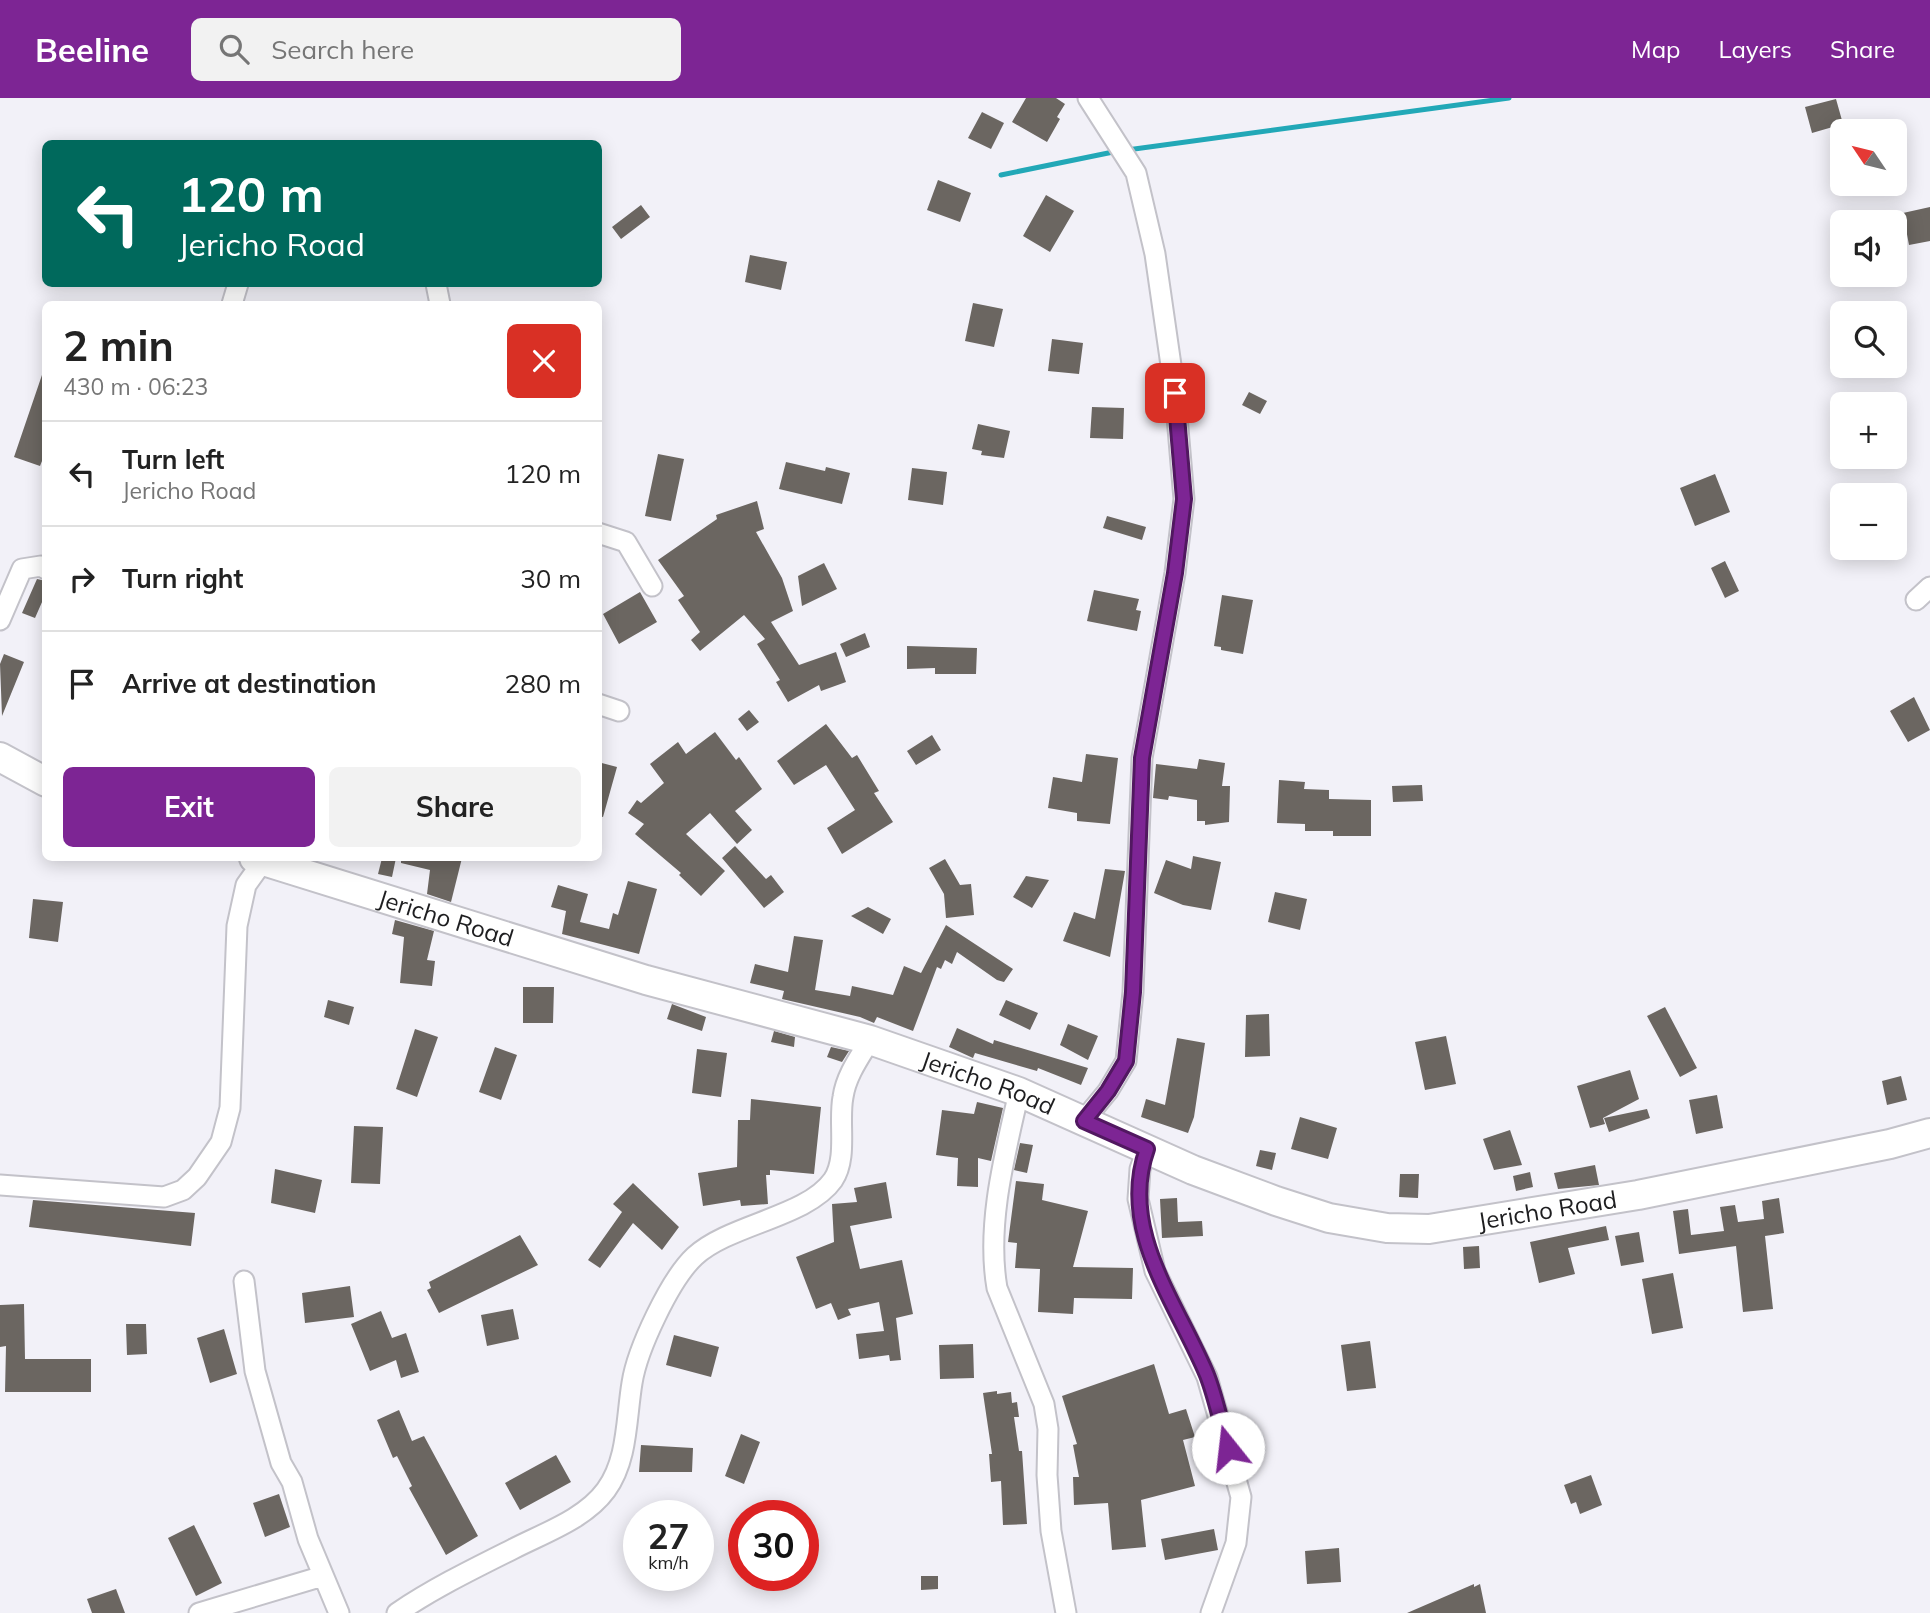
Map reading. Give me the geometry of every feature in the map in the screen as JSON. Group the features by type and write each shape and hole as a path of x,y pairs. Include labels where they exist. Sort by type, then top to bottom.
{"street":[{"path":"1084,1121 1108,1091 1126,1061 1133,992 1142,758 1175,573 1184,499 1175,393 1155,254 1136,173 1092,103"},
{"path":"602,534 626,542 652,586"},
{"path":"0,620 22,569 42,567"},
{"path":"602,705 619,711"},
{"path":"0,757 42,780"},
{"path":"0,1185 164,1197 183,1190 197,1177 221,1142 230,1108 237,926 246,885 258,861"},
{"name":"Jericho Road","path":"265,861 646,979 870,1040 1019,1092 1147,1149 1276,1201 1329,1218 1387,1228 1429,1229 1638,1195 1890,1144 1930,1133"},
{"path":"397,1613 432,1590 582,1513 604,1493 615,1476 622,1457 632,1379 663,1299 695,1256 729,1235 797,1206 823,1190 835,1177 840,1161 843,1094 854,1065 870,1040"},
{"path":"1019,1092 993,1222 994,1272 997,1288 1044,1405 1048,1429 1047,1475 1051,1531 1066,1613"},
{"path":"1147,1149 1140,1169 1138,1199 1155,1271 1208,1377 1241,1497 1236,1543 1211,1613"},
{"path":"244,1280 255,1371 281,1463 292,1482 308,1539 339,1613"},
{"path":"199,1613 323,1576"}],"building":[{"path":"1026,98 1056,98 1065,104 1047,142 1012,122"},
{"path":"1836,99 1842,119 1830,119 1830,128 1812,133 1805,107"},
{"path":"982,112 1004,123 991,149 968,138"},
{"path":"938,180 971,193 960,222 927,210"},
{"path":"1046,195 1074,211 1050,252 1023,236"},
{"path":"641,205 650,217 621,239 612,227"},
{"path":"1930,207 1930,241 1909,245 1907,212"},
{"path":"750,255 787,262 781,290 745,282"},
{"path":"973,303 1003,309 994,347 965,341"},
{"path":"1052,339 1083,343 1079,374 1048,371"},
{"path":"42,375 42,461 40,466 14,457"},
{"path":"1249,392 1267,401 1260,414 1242,405"},
{"path":"1092,407 1124,408 1123,439 1090,438"},
{"path":"978,424 1010,431 1004,458 981,455 982,451 972,449"},
{"path":"658,454 684,459 671,521 645,516"},
{"path":"786,462 825,471 826,467 850,473 842,504 779,489"},
{"path":"912,468 947,472 943,505 908,500"},
{"path":"1715,474 1730,512 1695,526 1680,488"},
{"path":"757,501 764,529 756,532 782,578 793,611 771,622 799,665 836,652 846,682 821,691 819,685 788,702 776,682 780,680 757,644 765,639 744,615 700,651 691,640 700,632 678,600 684,596 658,560 717,519 716,515"},
{"path":"1107,516 1146,527 1142,540 1103,528"},
{"path":"1725,561 1739,591 1725,598 1711,568"},
{"path":"824,563 837,589 802,606 798,576"},
{"path":"37,579 42,580 42,602 35,618 22,613"},
{"path":"1094,590 1139,599 1136,610 1141,611 1137,631 1087,621"},
{"path":"640,592 657,622 619,644 603,614"},
{"path":"1222,595 1253,600 1243,654 1214,646"},
{"path":"865,633 870,647 846,657 840,644"},
{"path":"907,646 977,648 976,674 935,674 935,668 907,669"},
{"path":"4,654 24,662 2,716 0,664"},
{"path":"1914,697 1930,730 1908,742 1890,711"},
{"path":"749,710 759,722 747,731 738,719"},
{"path":"826,724 852,758 857,755 879,791 874,793 893,822 842,854 827,828 855,810 826,765 794,785 777,761"},
{"path":"715,732 736,760 739,757 762,789 735,811 752,830 737,844 710,813 686,834 725,871 701,896 679,875 681,873 635,834 644,824 628,813 637,800 641,803 664,783 650,764 678,742 686,754"},
{"path":"932,735 941,750 916,765 907,751"},
{"path":"1086,754 1118,758 1110,824 1077,821 1077,813 1048,808 1053,777 1082,782"},
{"path":"1199,759 1225,763 1222,786 1230,786 1229,822 1205,825 1205,821 1197,821 1197,800 1169,796 1168,800 1153,798 1156,764 1197,769"},
{"path":"602,763 617,767 602,817"},
{"path":"1279,780 1305,782 1304,789 1329,790 1329,799 1371,800 1371,836 1333,836 1333,831 1305,831 1305,824 1277,823"},
{"path":"1422,785 1423,801 1393,802 1392,786"},
{"path":"735,846 766,879 771,875 784,892 764,908 722,858"},
{"path":"1193,856 1221,862 1211,910 1183,905 1154,893 1166,860 1191,869"},
{"path":"945,859 960,885 971,884 974,915 946,918 944,894 929,868"},
{"path":"381,861 395,861 392,877 378,874"},
{"path":"461,861 451,902 427,894 430,870 401,863"},
{"path":"1105,869 1125,871 1110,957 1063,941 1074,912 1095,919"},
{"path":"1026,876 1049,880 1032,908 1013,897"},
{"path":"628,881 657,889 639,954 562,934 566,911 551,907 558,885 588,894 580,922 609,929 613,913 618,915"},
{"path":"1275,892 1307,899 1300,930 1268,922"},
{"path":"33,899 63,902 58,942 29,938"},
{"path":"868,907 891,919 883,934 851,916"},
{"path":"395,920 434,931 427,960 435,961 432,986 400,983 404,937 392,934"},
{"path":"946,925 1013,969 1004,982 997,980 957,952 952,964 945,960 941,969 937,967 913,1031 877,1017 874,1023 860,1017 782,999 784,991 750,983 755,964 788,972 794,936 823,940 815,990 850,996 852,986 893,995 904,966 921,973"},
{"path":"523,987 554,987 553,1023 523,1023"},
{"path":"328,1000 354,1007 349,1025 324,1017"},
{"path":"1006,1000 1038,1013 1030,1030 999,1015"},
{"path":"672,1004 706,1017 702,1031 667,1019"},
{"path":"1665,1007 1697,1068 1680,1077 1647,1016"},
{"path":"1269,1014 1270,1056 1245,1057 1246,1015"},
{"path":"1068,1024 1098,1036 1088,1060 1060,1045"},
{"path":"957,1028 993,1044 994,1040 1088,1068 1081,1085 1038,1068 1037,1071 975,1053 973,1058 949,1047"},
{"path":"415,1029 438,1037 417,1097 396,1089"},
{"path":"774,1031 795,1037 794,1047 771,1042"},
{"path":"1446,1036 1456,1084 1425,1090 1415,1042"},
{"path":"1177,1038 1205,1043 1194,1117 1188,1133 1141,1117 1146,1099 1165,1105"},
{"path":"495,1047 517,1055 501,1100 479,1092"},
{"path":"831,1047 849,1051 842,1062 827,1057"},
{"path":"697,1049 727,1053 721,1097 692,1093"},
{"path":"1630,1070 1639,1099 1603,1118 1605,1124 1590,1128 1577,1086"},
{"path":"1901,1076 1907,1100 1887,1105 1882,1081"},
{"path":"1717,1095 1723,1128 1696,1134 1689,1100"},
{"path":"751,1099 821,1107 814,1174 770,1170 770,1175 766,1175 768,1204 741,1206 740,1200 703,1206 698,1173 737,1167 738,1120 750,1120"},
{"path":"977,1102 1003,1108 991,1161 978,1158 978,1187 957,1186 958,1158 936,1155 942,1110 974,1114"},
{"path":"1647,1109 1650,1118 1609,1132 1604,1118"},
{"path":"1300,1117 1337,1128 1328,1159 1291,1149"},
{"path":"354,1126 383,1127 380,1184 351,1183"},
{"path":"1510,1130 1522,1165 1494,1170 1483,1139"},
{"path":"1020,1143 1033,1145 1027,1173 1014,1170"},
{"path":"1260,1150 1276,1153 1272,1170 1256,1166"},
{"path":"1595,1165 1599,1185 1558,1189 1554,1173"},
{"path":"275,1169 322,1180 315,1213 271,1203"},
{"path":"1530,1172 1533,1187 1516,1191 1513,1176"},
{"path":"1400,1174 1419,1174 1418,1198 1399,1197"},
{"path":"1016,1181 1044,1184 1042,1200 1088,1211 1073,1267 1133,1268 1132,1299 1074,1298 1073,1314 1038,1312 1040,1269 1015,1268 1017,1243 1008,1242"},
{"path":"886,1182 892,1218 850,1226 860,1269 902,1260 913,1314 896,1318 901,1360 890,1361 889,1355 859,1359 856,1334 884,1331 879,1302 848,1309 851,1315 838,1320 831,1303 816,1309 796,1257 834,1242 832,1204 857,1202 854,1188"},
{"path":"633,1183 679,1227 662,1250 633,1223 600,1268 588,1260 622,1212 613,1204"},
{"path":"1177,1198 1178,1222 1202,1221 1203,1236 1162,1238 1160,1199"},
{"path":"1779,1198 1784,1233 1765,1236 1773,1309 1743,1312 1736,1246 1679,1254 1673,1211 1688,1209 1691,1235 1724,1231 1720,1207 1735,1205 1738,1222 1764,1219 1762,1201"},
{"path":"33,1200 195,1213 191,1246 29,1227"},
{"path":"1606,1226 1609,1240 1568,1248 1575,1274 1539,1283 1530,1242"},
{"path":"1639,1232 1644,1262 1621,1266 1615,1236"},
{"path":"520,1235 538,1265 439,1313 427,1290 431,1288 429,1282"},
{"path":"1479,1246 1480,1268 1464,1269 1463,1247"},
{"path":"1673,1273 1683,1328 1652,1334 1642,1279"},
{"path":"350,1286 354,1317 305,1323 302,1293"},
{"path":"24,1304 25,1359 91,1359 91,1392 5,1392 6,1346 0,1347 0,1305"},
{"path":"513,1309 519,1339 487,1346 481,1315"},
{"path":"381,1311 392,1338 406,1333 419,1372 401,1378 396,1360 370,1371 351,1324"},
{"path":"126,1324 146,1324 147,1354 127,1355"},
{"path":"224,1329 237,1374 210,1383 197,1338"},
{"path":"674,1335 719,1347 711,1377 666,1365"},
{"path":"1370,1341 1376,1388 1347,1391 1341,1345"},
{"path":"973,1344 974,1378 940,1379 939,1345"},
{"path":"1154,1364 1169,1414 1186,1409 1195,1437 1183,1440 1195,1486 1141,1500 1146,1547 1112,1550 1108,1503 1074,1505 1073,1477 1079,1477 1073,1445 1077,1444 1062,1396"},
{"path":"997,1391 997,1394 1011,1392 1012,1403 1017,1402 1019,1417 1014,1417 1019,1451 1022,1451 1027,1524 1003,1525 1001,1481 991,1482 989,1454 992,1454 983,1393"},
{"path":"399,1410 412,1441 424,1436 478,1536 446,1555 409,1488 412,1486 397,1456 393,1458 377,1420"},
{"path":"741,1434 760,1442 744,1484 725,1476"},
{"path":"641,1445 693,1448 692,1472 639,1472"},
{"path":"556,1455 571,1482 520,1510 505,1483"},
{"path":"1591,1475 1602,1505 1580,1514 1576,1502 1571,1504 1564,1485"},
{"path":"279,1494 290,1527 265,1537 253,1503"},
{"path":"194,1525 222,1583 196,1596 168,1538"},
{"path":"1214,1529 1218,1550 1165,1560 1161,1539"},
{"path":"1339,1548 1341,1582 1307,1584 1305,1551"},
{"path":"921,1576 938,1576 938,1589 921,1590"},
{"path":"1474,1584 1474,1587 1480,1584 1486,1613 1407,1613"},
{"path":"116,1589 125,1613 92,1613 87,1599"}],"waterway":[{"path":"1127,150 1509,98"},
{"path":"1001,175 1118,151"}],"route":[{"path":"1175,393 1184,499 1175,573 1142,758 1133,992 1126,1061 1108,1091 1084,1121 1147,1149 1140,1169 1138,1199 1143,1227 1155,1271 1208,1377 1228,1448"}]}
